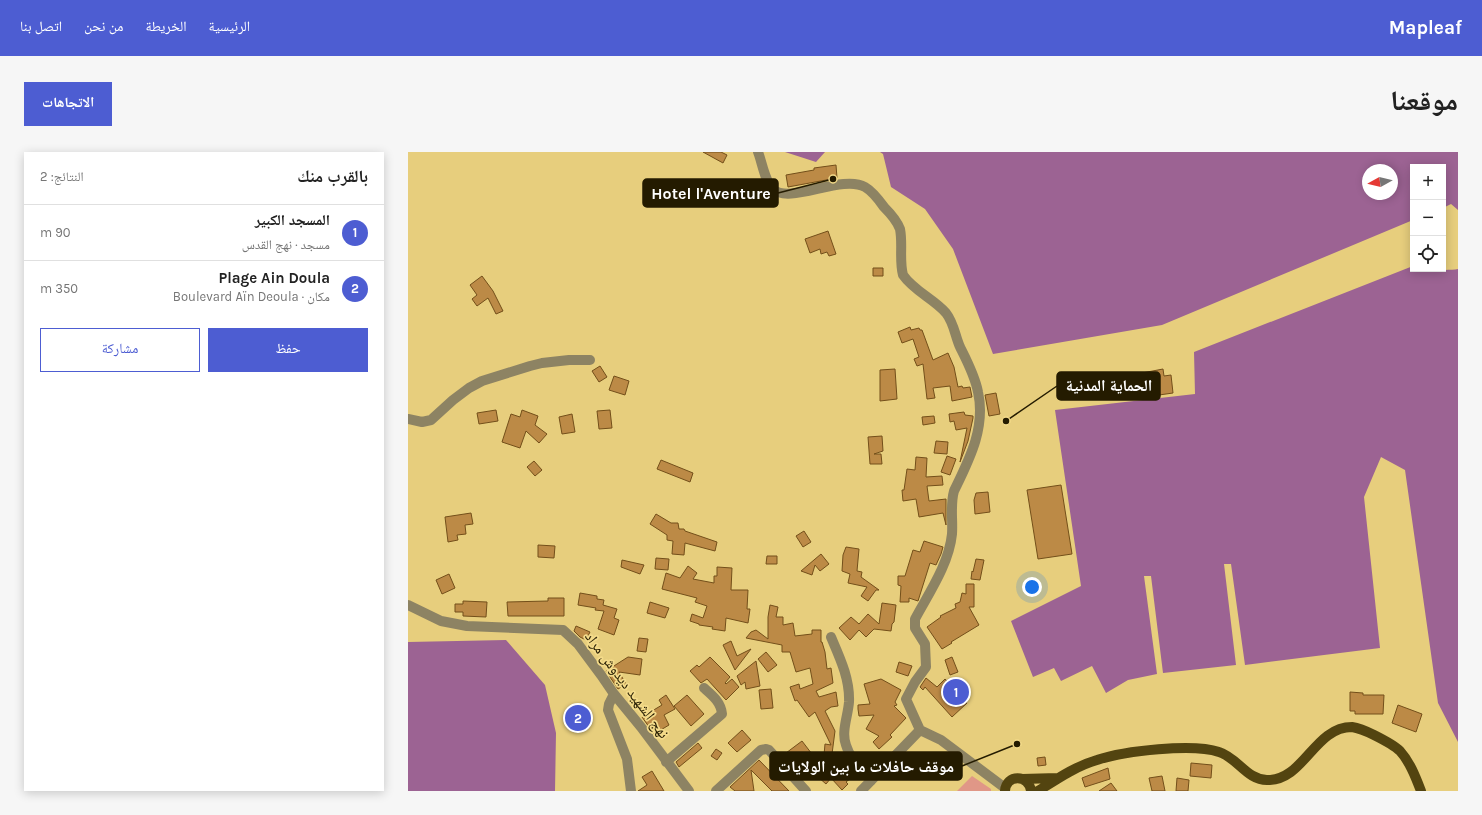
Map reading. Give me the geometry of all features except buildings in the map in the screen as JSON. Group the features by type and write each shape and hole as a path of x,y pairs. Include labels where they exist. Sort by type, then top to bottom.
{"main road":[{"path":"1038,791 1058,778 1098,759 1137,752 1176,748 1199,747 1219,752 1229,756 1256,779 1277,780 1286,776 1318,744 1336,731 1353,727 1380,738 1400,750 1421,791"},
{"path":"1005,789 1010,781 1018,778 1058,778"},
{"path":"1022,779 1029,784 1031,791"}],"street":[{"path":"758,152 768,184 779,193 792,193 840,184 855,183 866,187 878,199 895,220 899,228 903,275 907,282 939,306 951,320 958,341 974,378 979,393 980,408 977,439 974,450 952,497 952,534 944,563 915,619 915,628 925,644 926,667 915,682 906,699 920,730 941,740 1005,789"},
{"path":"408,419 422,422 430,420 469,388 482,382 536,364 569,360 590,360"},
{"name":"نهج الشهيد ديدوش مراد","path":"408,605 441,621 467,626 563,630 578,644 614,694 689,791"},
{"path":"831,637 841,658 849,688 849,702 845,728 846,746 855,762 871,781"},
{"path":"666,762 722,714 721,708 716,699 704,688"},
{"path":"614,694 608,704 608,710 627,759 631,791"},
{"path":"861,791 920,730"},
{"path":"716,791 761,750 766,749 769,750 806,791"}],"shaded area":[{"path":"785,152 825,152 816,162"},
{"path":"880,152 1458,152 1458,210 1451,204 1446,206 1446,164 1410,164 1410,221 1162,325 993,354 953,249 925,209 891,187 883,154"},
{"path":"1410,267 1410,272 1446,272 1446,270 1458,269 1458,742 1438,703 1405,470 1381,457 1364,497 1380,648 1245,665 1231,564 1224,564 1236,665 1163,673 1151,576 1144,576 1157,674 1128,680 1106,693 1092,666 1061,681 1054,668 1033,677 1011,621 1081,586 1055,410 1195,394 1194,352"},
{"path":"506,640 545,685 556,733 555,791 408,791 408,642"},
{"path":"972,776 991,789 991,791 957,791"}],"place":[{"name":"Hotel l'Aventure","path":"833,179"},
{"name":"الحماية المدنية","path":"1006,421"},
{"name":"المسجد الكبير","path":"956,692"},
{"name":"Plage Ain Doula","path":"578,718"},
{"name":"موقف حافلات ما بين الولايات","path":"1017,744"}]}
